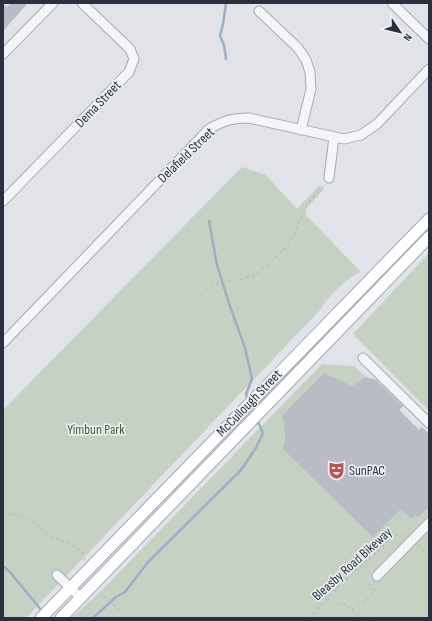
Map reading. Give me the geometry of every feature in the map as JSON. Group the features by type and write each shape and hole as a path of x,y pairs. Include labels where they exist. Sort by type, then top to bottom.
{"main road":[{"name":"McCullough Street","path":"41,618 429,219"},
{"name":"McCullough Street","path":"64,615 429,237"}],"street":[{"path":"3,54 53,3"},
{"name":"Dema Street","path":"3,201 129,72 134,59 130,49 82,3"},
{"path":"392,3 429,39"},
{"path":"259,11 298,48 306,60 310,72 311,89 301,130"},
{"name":"Delafield Street","path":"3,342 209,129 222,121 238,118 249,118 344,139 361,135 377,124 429,69"},
{"path":"329,178 334,137"},
{"path":"327,324 336,333"},
{"path":"363,358 429,424"},
{"path":"377,576 429,523"},
{"path":"57,575 81,598"}],"path":[{"path":"206,289 215,284 252,277 258,273 286,247 294,233 303,210 329,178"},
{"path":"3,512 22,517 38,525 51,537 72,544 83,554 85,561 83,566 85,572"},
{"name":"Bleasby Road Bikeway","path":"308,618 327,598 394,536 401,533 405,534 413,539 429,555"},
{"path":"352,610 367,599 374,591 369,584"},
{"path":"102,594 127,618"},
{"path":"327,598 336,604 345,604 358,618"},
{"path":"374,618 377,611"}],"green space":[{"name":"Yimbun Park","path":"242,167 266,175 297,209 319,186 323,190 305,210 307,216 361,272 350,278 328,299 320,310 26,618 3,618 3,410"},
{"path":"429,253 429,411 353,334"},
{"path":"322,364 354,366 366,377 376,380 403,406 399,410 419,430 422,427 429,434 429,618 71,618 98,594"}],"building":[{"path":"11,3 28,3 3,31 3,4 7,7"},
{"path":"324,373 352,386 366,377 376,380 403,406 399,410 419,430 422,427 429,434 429,507 418,517 415,515 411,519 401,509 373,537 283,449 285,427 282,416"}],"waterway":[{"path":"226,3 220,36 224,45 226,59"},
{"path":"209,221 217,265 245,348 252,379 246,394 249,401"},
{"path":"93,618 116,597 125,592 148,562 241,470 256,448 263,433 257,420"},
{"path":"3,566 9,571 42,611"}],"place":[{"name":"SunPAC","path":"336,470"}]}
